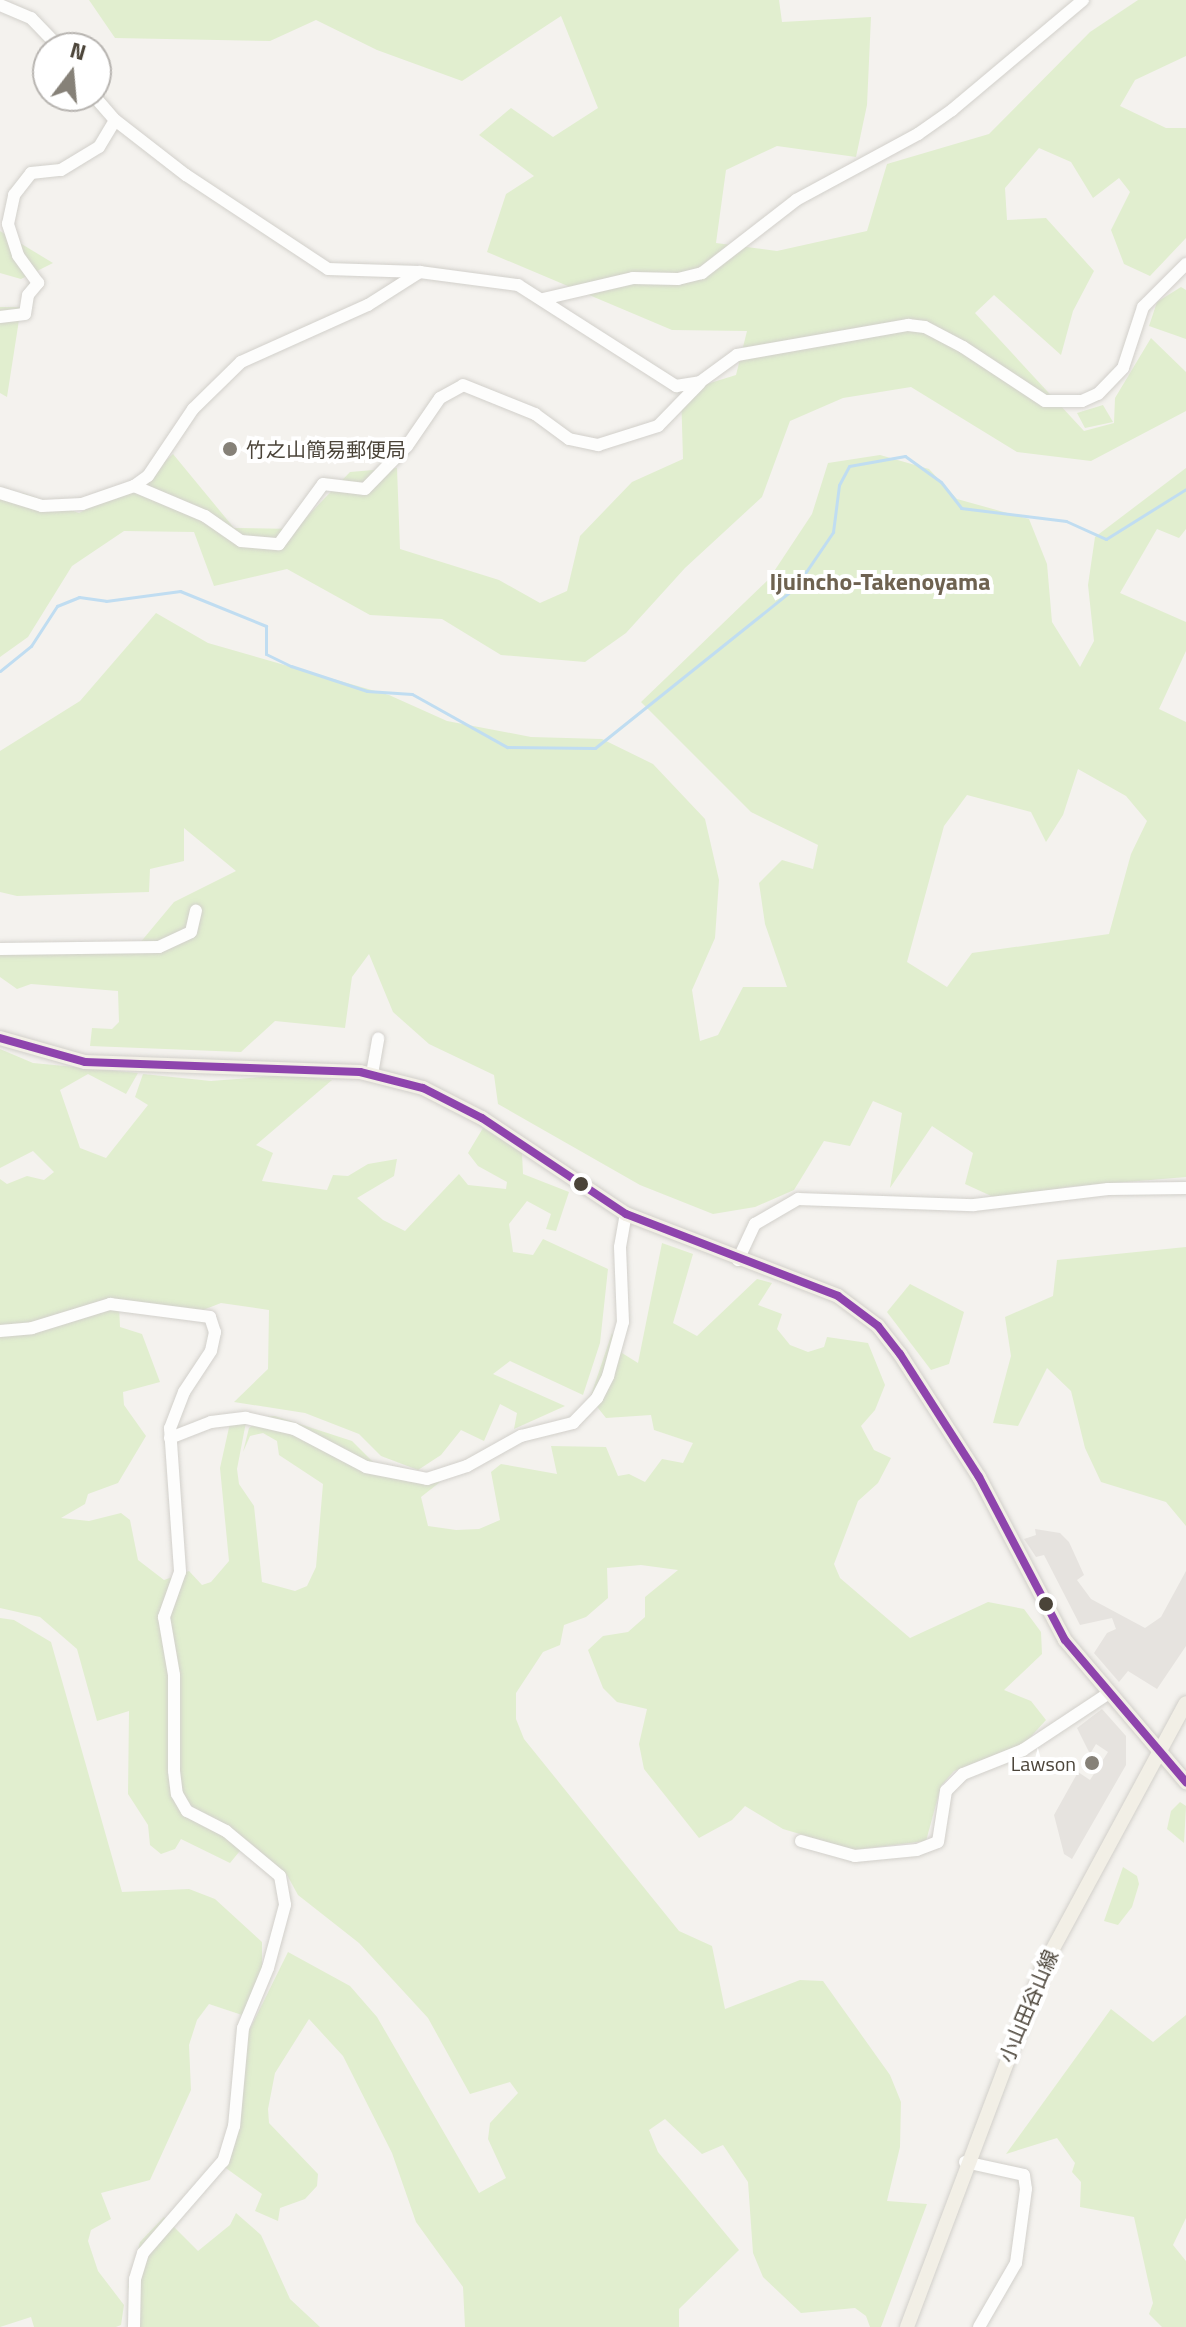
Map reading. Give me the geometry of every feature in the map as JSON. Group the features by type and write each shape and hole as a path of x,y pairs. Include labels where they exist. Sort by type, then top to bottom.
{"main road":[{"path":"0,1038 85,1062 372,1074 445,1097 626,1214 738,1260 838,1296 878,1326 979,1477 1065,1640 1186,1782"},
{"name":"小山田谷山線","path":"907,2327 965,2162 1042,1969 1186,1703"}],"street":[{"path":"543,299 620,280 678,279 702,273 796,200 918,134 952,110 1083,0"},
{"path":"0,5 31,18 45,32"},
{"path":"108,112 142,142 328,269 420,272 518,285 676,386 700,382"},
{"path":"0,317 25,314 28,295 38,283 18,255 8,224 14,195 31,173 61,170 99,147 115,120"},
{"path":"134,486 205,516 241,541 279,544 323,484 365,489 407,446 440,398 463,385 535,414 569,439 598,445 658,426 700,382 737,355 908,325 925,327 963,347 1045,401 1082,401 1098,394 1123,368 1143,307 1185,269"},
{"path":"0,493 42,506 82,504 134,486 167,452 193,409 241,362 368,305 420,272"},
{"path":"0,949 159,947 191,932 196,911"},
{"path":"372,1074 378,1039"},
{"path":"738,1260 755,1224 798,1199 974,1205 1108,1189 1186,1188"},
{"path":"170,1438 211,1422 246,1418 294,1429 366,1467 427,1479 467,1466 521,1436 573,1423 597,1398 608,1376 623,1322 620,1247 626,1214"},
{"path":"0,1331 32,1328 110,1304 210,1317 215,1342 175,1410 170,1438 180,1572 164,1627 174,1675 177,1794 187,1811 226,1831 280,1876 285,1905 268,1968 243,2028 234,2126 223,2161 143,2253 135,2279 134,2327"},
{"path":"801,1841 855,1856 917,1850 938,1842 946,1791 963,1774 1023,1750 1109,1693"},
{"path":"965,2162 1024,2175 1026,2189 1016,2263 979,2327"}],"green space":[{"path":"89,0 779,0 782,22 871,17 867,105 856,157 777,146 726,170 716,243 777,251 867,231 887,164 989,134 1090,32 1138,0 1186,0 1186,56 1135,80 1120,106 1166,128 1186,128 1186,238 1150,276 1124,264 1111,230 1130,192 1119,178 1093,198 1071,162 1039,148 1005,188 1007,220 1046,218 1094,271 1073,311 1061,355 994,295 975,313 1084,431 1114,423 1115,398 1151,338 1186,372 1186,411 1091,461 1017,452 911,387 843,398 790,421 762,497 685,568 626,633 585,662 501,655 442,619 370,615 287,569 214,586 194,532 124,531 72,566 28,637 0,657 0,494 23,493 79,513 151,474 173,454 234,528 295,529 350,472 397,468 400,549 499,580 540,603 567,591 580,536 632,482 683,459 681,392 736,375 747,331 672,330 487,252 506,194 534,176 479,135 511,108 553,137 598,108 561,16 462,81 377,50 316,20 270,41 115,38"},
{"path":"0,231 53,263 21,279 0,273"},
{"path":"1181,287 1186,290 1186,339 1149,326 1157,302"},
{"path":"0,307 21,307 7,397 0,393"},
{"path":"1103,405 1113,422 1085,428 1077,413"},
{"path":"880,455 929,469 957,499 1029,519 1047,564 1052,622 1080,667 1094,641 1088,585 1095,537 1186,468 1186,529 1179,538 1157,529 1120,593 1186,622 1186,651 1159,709 1186,722 1186,1177 1066,1187 1000,1200 965,1184 973,1153 932,1126 890,1188 902,1113 873,1101 850,1146 824,1141 794,1190 755,1207 713,1214 640,1185 498,1104 494,1075 429,1044 393,1012 369,954 352,977 345,1028 275,1021 241,1052 90,1046 92,1028 112,1029 119,1022 118,991 31,984 17,989 0,977 0,952 134,950 174,902 236,871 184,828 184,861 150,869 149,892 17,896 0,892 0,751 80,701 156,613 208,643 389,695 447,721 531,737 602,739 653,764 705,819 719,880 715,938 692,990 700,1041 718,1035 743,987 787,987 765,924 759,883 782,860 813,869 818,845 751,812 641,702 769,579 812,514 828,463","holes":["1078,769 1126,796 1147,821 1131,854 1109,934 972,953 947,987 907,962 944,826 967,795 1031,812 1046,842 1063,815"]},
{"path":"0,1049 33,1063 138,1073 126,1094 88,1074 60,1090 80,1148 106,1158 148,1105 135,1097 143,1074 211,1081 286,1075 332,1080 256,1145 273,1153 262,1181 327,1190 333,1175 348,1176 368,1164 397,1159 394,1176 357,1198 383,1220 405,1231 459,1174 468,1185 506,1189 507,1182 478,1166 468,1153 483,1128 522,1153 523,1174 569,1192 556,1231 546,1229 551,1214 527,1201 509,1224 513,1252 533,1255 543,1239 608,1269 600,1343 583,1395 510,1361 493,1374 565,1406 514,1429 517,1413 500,1404 484,1441 461,1430 441,1455 418,1470 381,1456 359,1434 305,1413 234,1402 268,1369 269,1310 221,1303 203,1310 119,1305 120,1327 142,1334 160,1382 123,1392 124,1405 146,1436 118,1483 88,1494 85,1504 61,1518 89,1521 121,1513 130,1520 138,1560 164,1580 189,1571 202,1585 211,1582 229,1561 220,1468 230,1423 246,1422 237,1469 239,1484 254,1506 262,1582 295,1591 307,1586 316,1567 323,1484 279,1455 277,1441 263,1433 250,1436 243,1452 249,1428 263,1417 275,1416 352,1441 374,1463 408,1482 440,1482 421,1497 428,1526 456,1530 479,1529 500,1520 491,1472 501,1464 557,1474 551,1446 606,1447 618,1476 629,1474 645,1482 662,1459 683,1463 693,1443 654,1430 651,1415 606,1418 590,1398 612,1333 622,1353 638,1363 662,1243 693,1254 673,1323 697,1336 757,1279 772,1283 758,1305 782,1314 777,1329 790,1345 808,1352 824,1347 827,1337 868,1343 885,1385 875,1410 861,1426 874,1450 891,1458 878,1483 858,1501 834,1564 840,1578 910,1638 988,1602 1024,1609 1041,1632 1042,1654 1004,1690 1031,1701 1046,1720 1025,1743 954,1771 941,1786 926,1841 853,1850 783,1829 745,1806 732,1820 699,1838 644,1769 639,1744 647,1709 617,1702 603,1688 588,1650 603,1636 628,1632 645,1617 645,1597 678,1570 641,1565 607,1568 608,1598 586,1617 564,1625 560,1645 543,1652 516,1693 516,1719 524,1739 679,1931 712,1946 725,2009 800,1980 823,1981 890,2075 901,2102 900,2147 887,2201 927,2204 881,2327 870,2327 866,2316 855,2308 801,2313 763,2277 753,2253 748,2182 723,2145 702,2154 665,2119 649,2130 658,2152 739,2250 679,2309 679,2327 465,2327 463,2287 416,2222 392,2153 343,2056 309,2019 275,2073 268,2109 269,2123 318,2174 317,2186 305,2199 280,2208 278,2221 255,2211 262,2194 223,2166 247,2035 288,1952 350,1986 377,2017 479,2193 506,2178 488,2139 490,2123 518,2093 510,2082 470,2094 428,2018 359,1943 298,1895 287,1875 248,1841 230,1863 181,1839 175,1849 161,1854 150,1845 148,1825 128,1794 129,1711 97,1721 77,1649 40,1617 0,1608 0,1179 7,1184 27,1176 44,1180 54,1172 33,1151 0,1168"},
{"path":"1186,1247 1186,1526 1166,1502 1101,1482 1085,1448 1071,1391 1047,1368 1018,1426 993,1423 1011,1356 1005,1317 1053,1296 1057,1260"},
{"path":"910,1284 964,1312 949,1364 931,1370 887,1312"},
{"path":"0,1618 14,1620 51,1642 122,1892 189,1889 215,1899 262,1942 262,1981 242,2015 209,2004 197,2020 189,2045 191,2090 150,2180 101,2193 111,2219 91,2230 88,2241 98,2271 124,2305 121,2325 116,2327 34,2327 31,2317 0,2327"},
{"path":"1180,1802 1186,1806 1184,1843 1167,1829 1171,1811"},
{"path":"1123,1867 1137,1876 1139,1884 1132,1907 1118,1925 1104,1921"},
{"path":"1111,2009 1153,2042 1186,2015 1186,2218 1173,2245 1186,2261 1186,2327 1162,2327 1149,2314 1153,2303 1134,2217 1080,2207 1081,2182 1072,2172 1075,2163 1057,2138 1006,2154"},
{"path":"236,2213 261,2235 290,2299 320,2327 137,2327 128,2287 140,2242 164,2217 198,2251 230,2225"}],"shaded area":[{"path":"1035,1529 1060,1533 1069,1542 1084,1575 1077,1580 1091,1599 1145,1628 1161,1617 1186,1571 1186,1646 1157,1689 1128,1671 1119,1682 1094,1653 1107,1633 1116,1629 1112,1618 1080,1625 1044,1555 1036,1557 1024,1539 1036,1535"},
{"path":"1102,1709 1126,1736 1126,1765 1072,1859 1064,1854 1054,1815 1078,1772 1090,1780 1108,1752 1096,1744 1090,1754 1077,1728"}],"waterway":[{"path":"0,671 31,646 57,606 79,597 106,601 180,591 266,626 266,654 291,666 367,691 412,694 507,747 595,748 795,588 833,532 839,485 849,466 905,456 941,482 961,508 1066,521 1106,539 1186,489"}],"transit line":[{"path":"0,1038 85,1062 360,1072 423,1088 482,1118 626,1214 838,1296 878,1326 900,1354 979,1477 1065,1640 1186,1782"}],"place":[{"name":"竹之山簡易郵便局","path":"230,449"},
{"name":"Lawson","path":"1092,1763"}],"district":[{"name":"Ijuincho-Takenoyama","path":"880,582"}]}
